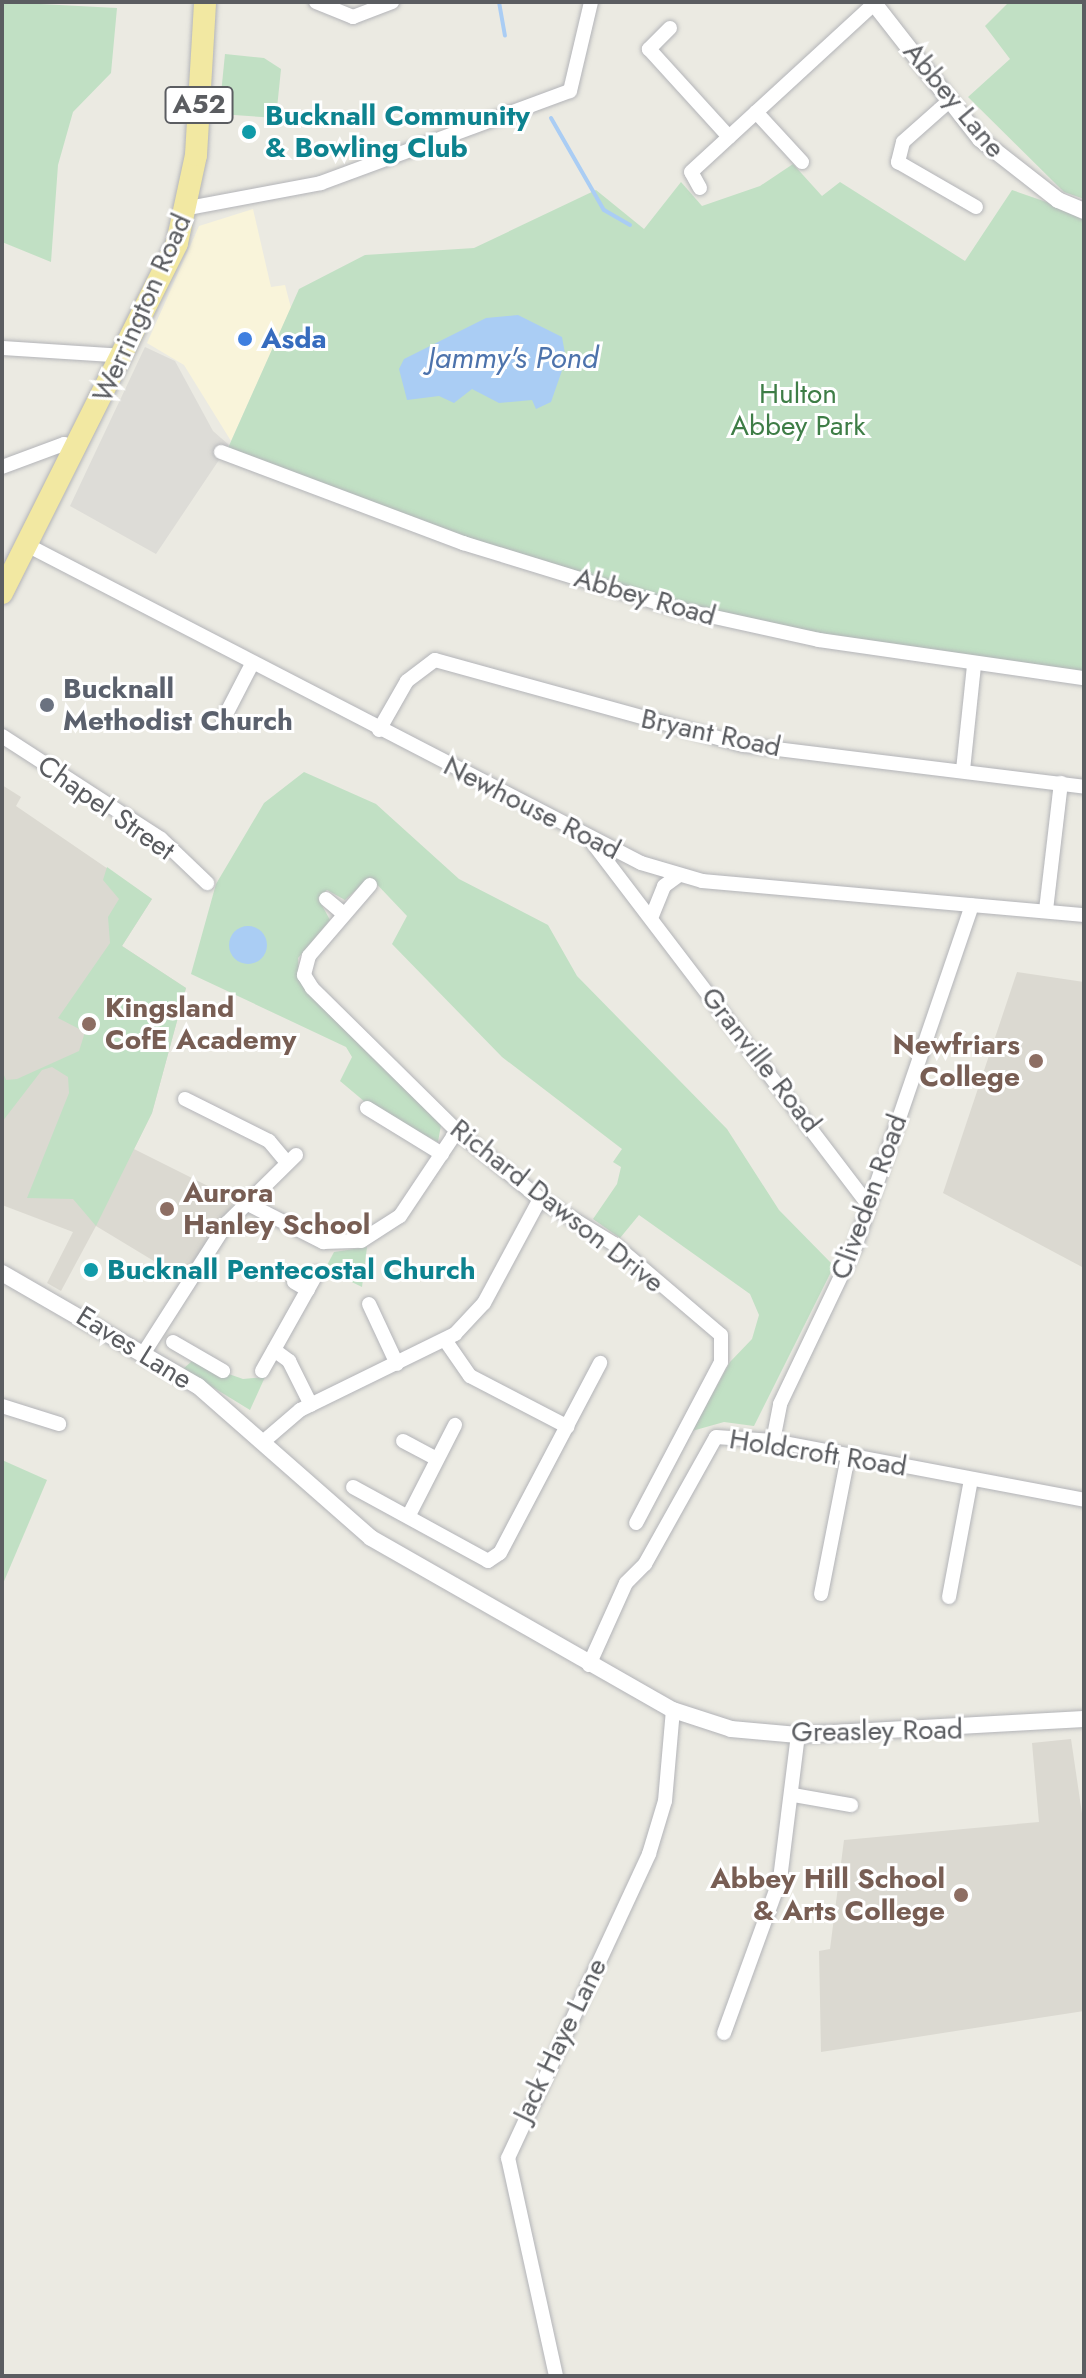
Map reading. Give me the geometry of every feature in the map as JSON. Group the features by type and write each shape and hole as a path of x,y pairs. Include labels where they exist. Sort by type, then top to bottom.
{"highway":[{"name":"Werrington Road","path":"2,593 125,356 188,208 205,2"}],"street":[{"path":"316,2 353,17 392,2"},
{"path":"188,208 321,183 570,91 591,2"},
{"path":"700,188 691,172 874,3"},
{"name":"Abbey Lane","path":"874,3 948,102 1009,164 1084,211"},
{"path":"670,28 649,49 729,137"},
{"path":"948,102 903,142 898,162 976,207"},
{"path":"756,112 802,162"},
{"path":"2,348 125,356"},
{"path":"2,467 64,444 78,448"},
{"name":"Abbey Road","path":"221,452 463,543 678,609 974,666 1084,678"},
{"name":"Newhouse Road","path":"27,545 251,666 589,839 679,875 1084,915"},
{"name":"Bryant Road","path":"379,730 407,681 435,660 744,745 1084,787"},
{"path":"223,720 251,666"},
{"path":"963,770 974,666"},
{"name":"Chapel Street","path":"2,736 161,839 207,883"},
{"path":"1046,910 1061,783"},
{"name":"Granville Road","path":"589,839 652,916 868,1204"},
{"path":"652,916 664,886 679,875"},
{"name":"Richard Dawson Drive","path":"370,885 309,956 304,975 457,1131 540,1199 614,1244 721,1335 721,1362 636,1523"},
{"path":"326,899 344,914"},
{"name":"Cliveden Road","path":"773,1441 780,1404 868,1204 972,905"},
{"path":"145,1351 244,1202 291,1158 269,1141 185,1099"},
{"path":"367,1108 442,1154"},
{"path":"244,1202 312,1238 361,1241 400,1216 457,1131"},
{"path":"261,1438 311,1405 445,1340 484,1303 540,1199"},
{"name":"Eaves Lane","path":"2,1273 145,1351 173,1370 261,1438 371,1538 589,1665"},
{"path":"262,1371 317,1273"},
{"path":"294,1282 308,1290"},
{"path":"369,1304 397,1364"},
{"path":"445,1340 470,1376 568,1427"},
{"path":"173,1342 223,1371"},
{"path":"173,1370 187,1350"},
{"path":"274,1350 289,1361 311,1405"},
{"path":"353,1487 410,1513 488,1561 500,1553 600,1363"},
{"path":"2,1406 59,1424"},
{"path":"410,1513 435,1458 455,1425"},
{"name":"Holdcroft Road","path":"589,1665 626,1583 645,1564 707,1448 727,1434 1084,1500"},
{"path":"403,1441 435,1458"},
{"path":"821,1594 848,1457"},
{"path":"949,1597 971,1479"},
{"name":"Greasley Road","path":"589,1665 673,1710 731,1729 798,1735 1084,1719"},
{"name":"Jack Haye Lane","path":"556,2376 508,2158 649,1854 665,1801 673,1710"},
{"path":"724,2033 780,1879 794,1795 798,1735"},
{"path":"794,1795 851,1805"}],"shaded area":[{"path":"253,209 271,287 285,285 291,308 231,441 184,365 147,343 199,226"},
{"path":"145,347 175,361 213,431 229,445 156,554 70,506"},
{"name":"Kingsland CofE Academy","path":"2,785 21,797 16,806 152,899 122,946 186,988 152,1113 134,1149 236,1200 182,1278 96,1226 61,1291 47,1283 73,1232 2,1205"},
{"name":"Newfriars College","path":"1017,972 1084,982 1084,1268 943,1193"},
{"name":"Abbey Hill School & Arts College","path":"1071,1739 1084,1827 1084,2011 821,2052 819,1951 830,1949 844,1840 1039,1822 1032,1743"}],"green space":[{"path":"2,2 117,8 111,73 73,112 58,165 51,262 2,242"},
{"path":"1009,2 1084,2 1084,199 1064,192 968,97 1010,59 985,26"},
{"path":"225,54 264,58 281,69 276,118 219,114"},
{"name":"Hulton Abbey Park","path":"793,164 822,196 840,182 965,261 1012,190 1084,215 1084,673 822,635 678,604 467,539 228,448 299,289 365,255 474,248 596,190 644,229 681,182 702,206 760,186"},
{"path":"304,772 376,804 459,879 548,925 577,976 727,1129 779,1210 834,1266 754,1426 724,1422 692,1431 730,1362 752,1339 759,1315 750,1294 639,1215 620,1238 593,1219 617,1184 621,1167 613,1162 622,1149 502,1057 392,944 407,916 370,877 345,900 327,890 318,898 330,920 298,958 299,978 441,1125 438,1142 371,1107 340,1081 352,1057 346,1047 191,974 216,884 264,803"},
{"path":"107,867 152,899 122,946 186,988 152,1113 96,1226 73,1199 27,1198 69,1093 68,1077 52,1067 42,1070 2,1122 2,1070 6,1080 17,1079 79,1051 85,1032 58,1018 110,943 108,917 119,899 103,880"},
{"path":"367,1247 362,1287 325,1269 334,1252"},
{"path":"192,1361 243,1379 265,1377 250,1410 183,1369"},
{"path":"2,1460 47,1480 2,1586"}],"water":[{"name":"Jammy's Pond","path":"518,315 562,337 566,359 551,402 536,409 532,400 499,403 472,389 454,403 439,396 407,400 399,369 404,359 486,318"},
{"path":"248,926 261,932 267,945 261,958 248,964 235,958 229,945 235,932"}],"waterway":[{"path":"499,2 505,35"},
{"path":"551,118 604,210 630,225"}],"place":[{"name":"Bucknall Community & Bowling Club","path":"249,132"},
{"name":"Asda","path":"245,339"},
{"name":"Bucknall Methodist Church","path":"47,705"},
{"name":"Kingsland CofE Academy","path":"89,1024"},
{"name":"Newfriars College","path":"1036,1061"},
{"name":"Aurora Hanley School","path":"167,1209"},
{"name":"Bucknall Pentecostal Church","path":"91,1270"},
{"name":"Abbey Hill School & Arts College","path":"961,1895"}]}
